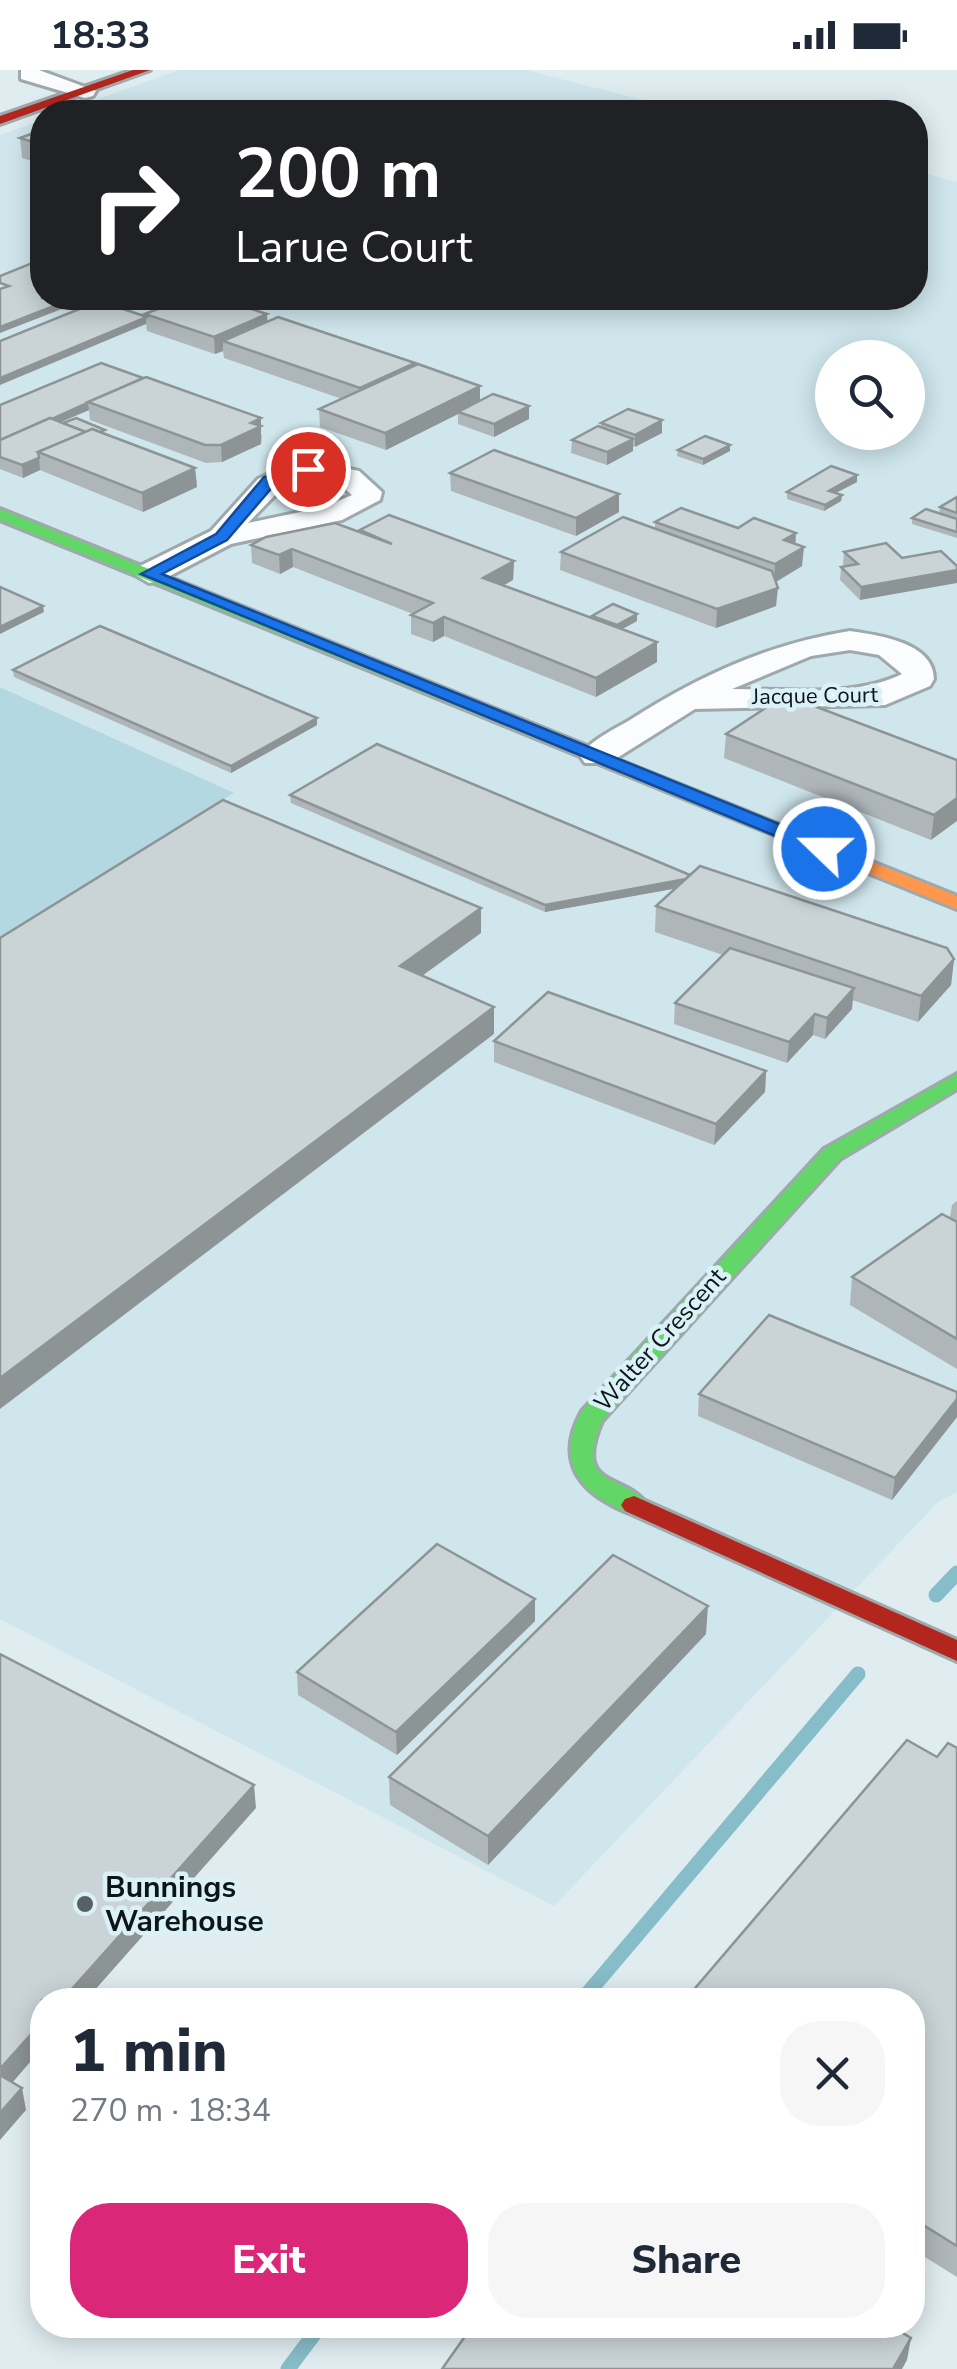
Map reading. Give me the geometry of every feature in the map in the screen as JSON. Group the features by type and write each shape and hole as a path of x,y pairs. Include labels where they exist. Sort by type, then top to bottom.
{"street":[{"path":"48,100 114,70"},
{"path":"33,100 144,70"},
{"path":"29,74 77,88"},
{"path":"0,109 30,101"},
{"path":"0,120 30,108"},
{"path":"0,514 957,903"},
{"path":"149,574 222,537"},
{"name":"Jacque Court","path":"596,756 688,700 776,657 822,643 874,643 895,650 918,670 918,679 885,695 688,700"},
{"name":"Walter Crescent","path":"957,1080 832,1154 591,1417 576,1443 577,1462 594,1482 618,1498 957,1650"}],"shaded area":[{"path":"179,70 526,70 642,100 95,100"},
{"path":"30,124 30,310 928,310 928,174 957,182 957,1492 938,1502 554,1906 0,1619 0,938 233,793 0,687 0,135"},
{"path":"0,687 234,793 0,938"}],"building":[{"path":"30,264 30,310 43,310 0,327 0,289 9,286 0,283 0,276"},
{"path":"77,310 126,310 147,317 0,378 0,341"},
{"path":"155,310 254,310 267,314 214,337 145,314"},
{"path":"278,317 415,363 360,388 223,341"},
{"path":"101,363 143,378 0,440 0,405"},
{"path":"418,364 480,386 385,433 319,409"},
{"path":"146,377 261,418 251,423 261,426 221,445 205,445 88,402"},
{"path":"493,394 529,406 494,424 458,412"},
{"path":"628,409 662,420 635,435 601,423"},
{"path":"50,418 86,432 38,452 39,458 22,465 0,457 0,440"},
{"path":"76,418 105,430 86,432 63,423"},
{"path":"598,426 633,439 607,452 572,440"},
{"path":"92,429 195,468 142,493 38,452"},
{"path":"705,436 730,445 703,459 678,450"},
{"path":"494,450 619,494 576,518 450,473"},
{"path":"831,466 857,475 829,491 842,495 825,505 787,492"},
{"path":"957,497 957,513 940,507"},
{"path":"681,508 738,528 754,518 796,533 784,540 804,547 775,564 655,522"},
{"path":"926,509 957,519 957,532 912,518"},
{"path":"389,515 514,561 483,578 657,642 596,678 444,617 433,623 411,615 433,603 292,549 279,555 251,545 266,537 335,523 392,544 360,530"},
{"path":"623,517 772,571 778,588 717,609 561,552"},
{"path":"886,543 902,558 941,551 957,570 861,587 841,567 858,564 844,552"},
{"path":"0,587 43,606 0,627"},
{"path":"613,604 637,614 617,625 592,616"},
{"path":"100,626 317,718 231,766 13,670"},
{"path":"785,695 957,760 957,798 934,815 726,734"},
{"path":"377,744 690,875 686,879 545,905 290,795"},
{"path":"223,800 481,908 400,966 494,1007 0,1378 0,938"},
{"path":"700,866 947,948 954,959 921,996 656,906"},
{"path":"730,948 854,988 827,1018 815,1014 789,1042 675,1003"},
{"path":"548,992 766,1071 716,1124 494,1041"},
{"path":"942,1214 957,1222 957,1339 852,1277"},
{"path":"769,1315 957,1392 957,1399 895,1478 699,1394"},
{"path":"437,1544 535,1599 396,1732 297,1672"},
{"path":"613,1555 708,1606 488,1836 389,1777"},
{"name":"Bunnings Warehouse","path":"0,1654 254,1785 73,1988 30,1988 30,2035 0,2069"},
{"path":"907,1740 937,1757 948,1743 957,1748 957,2246 925,2226 925,1988 695,1988"},
{"path":"0,2075 22,2088 0,2113"},
{"path":"464,2338 911,2338 893,2369 442,2369"}],"waterway":[{"path":"936,1595 957,1573"},
{"path":"592,1988 858,1674"},
{"path":"288,2369 311,2338"}],"traffic: fast":[{"path":"0,514 581,750"},
{"path":"634,1505 605,1490 586,1472 581,1449 591,1417 832,1154 957,1080"}],"traffic: slow":[{"path":"581,750 957,903"}],"traffic: jam":[{"path":"58,100 144,70"},
{"path":"0,120 30,110"},
{"path":"634,1505 957,1651"}],"place":[{"name":"Bunnings Warehouse","path":"85,1904"}],"route":[{"path":"308,469 270,480 222,537 149,574 824,849"}]}
